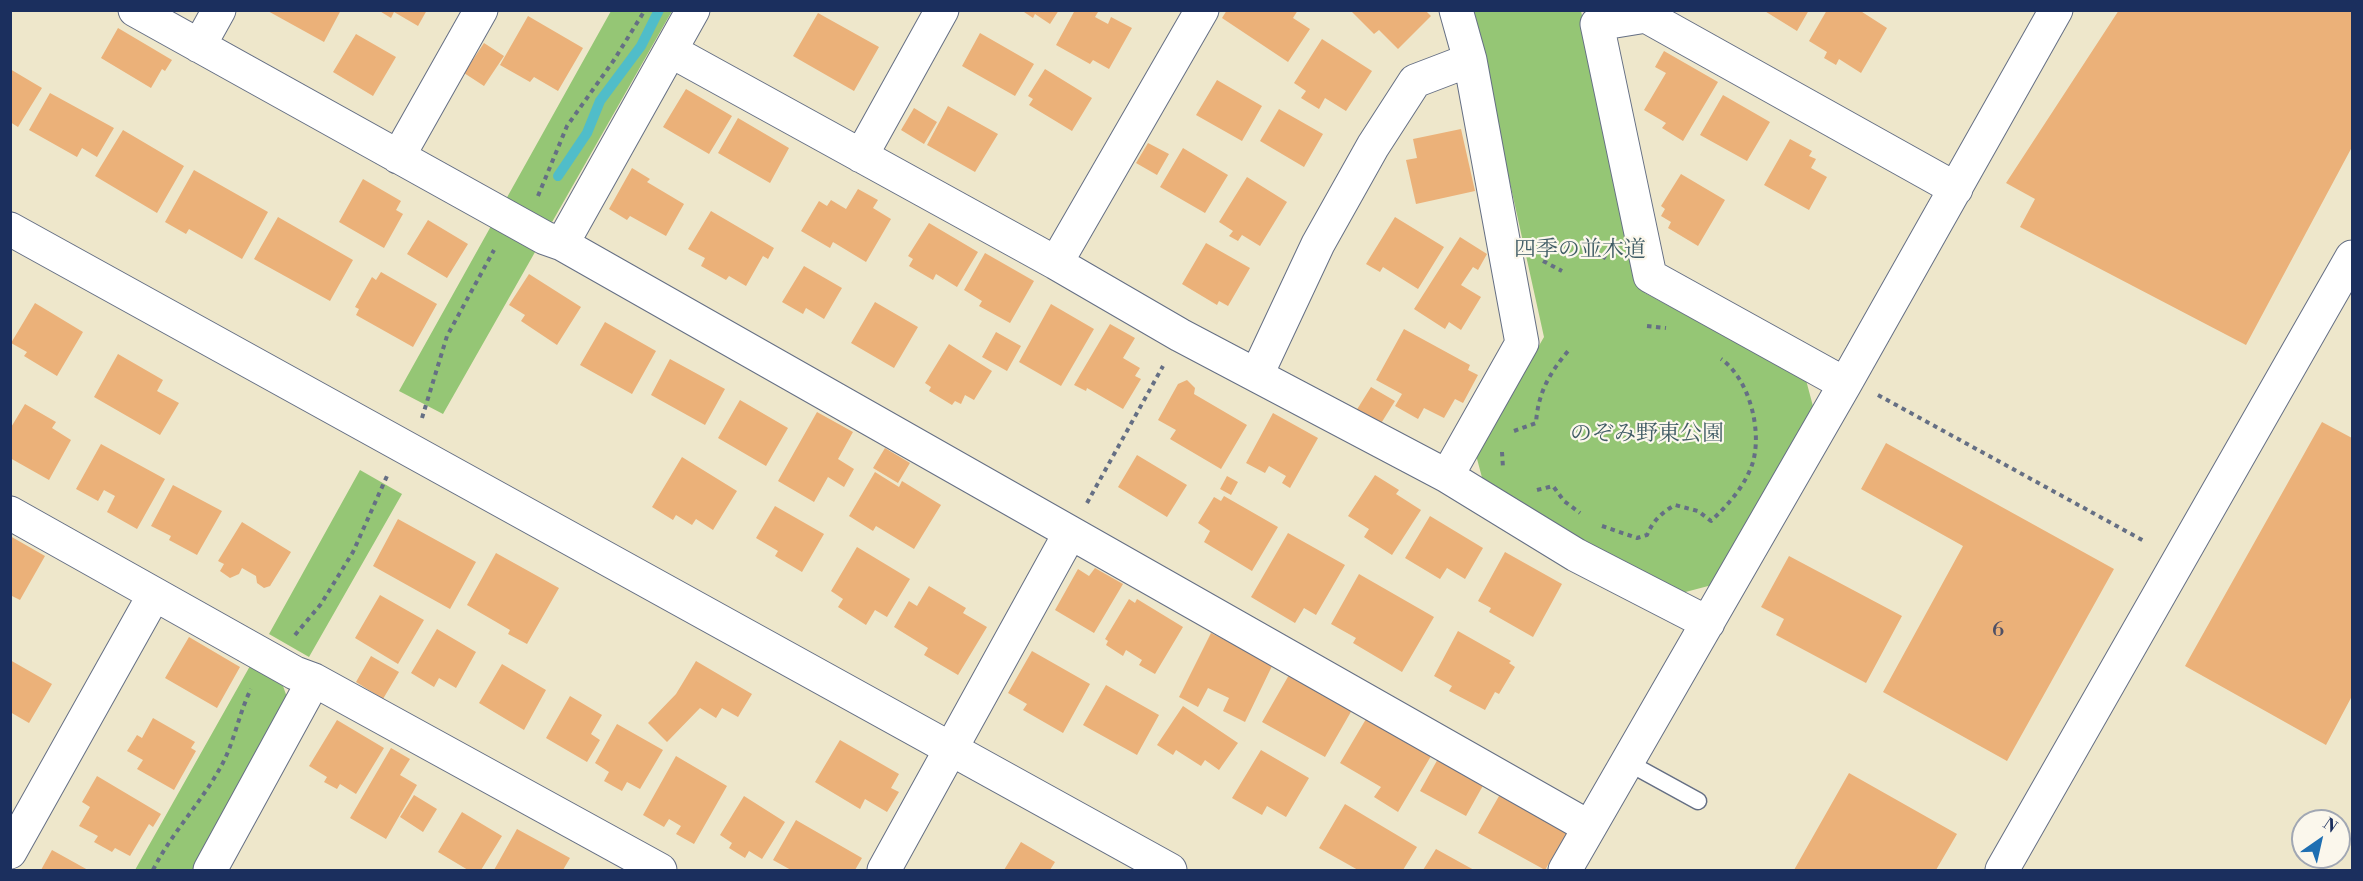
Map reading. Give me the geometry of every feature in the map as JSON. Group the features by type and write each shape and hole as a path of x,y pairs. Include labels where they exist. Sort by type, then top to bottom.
{"street":[{"path":"135,10 545,238 562,244 1588,827"},
{"path":"199,46 219,10"},
{"path":"398,157 481,10"},
{"path":"562,244 693,10"},
{"path":"861,156 942,10"},
{"path":"1056,263 1202,10"},
{"path":"1447,476 1522,343 1470,60 1456,10"},
{"path":"1565,870 1708,623 1858,388 1956,189 2056,10"},
{"path":"1858,388 1650,276 1597,24 1647,16 1956,189"},
{"path":"671,51 1056,263 1179,335 1257,374 1447,476 1576,555 1708,623"},
{"path":"1257,374 1318,244 1373,146 1414,81 1470,60"},
{"path":"10,229 1170,870"},
{"path":"2002,870 2352,257"},
{"path":"10,513 295,673 314,680 660,870"},
{"path":"884,870 1070,533"},
{"path":"10,852 154,595"},
{"path":"210,870 314,680"}],"lane":[{"path":"1627,762 1698,801"}],"path":[{"path":"1647,326 1671,329"},
{"path":"1070,533 1179,335"},
{"path":"1510,433 1536,423 1541,391 1554,367 1568,351"},
{"path":"1596,524 1637,538 1647,536 1652,523 1663,512 1675,506 1698,511 1711,521 1735,495 1752,465 1755,452 1752,409 1742,384 1727,363 1719,357"},
{"path":"1858,388 2144,541"},
{"path":"1502,450 1502,465 1506,473"},
{"path":"1531,489 1553,486 1564,501 1584,516"}],"green space":[{"path":"611,11 672,11 443,414 399,391"},
{"name":"のぞみ野東公園","path":"1472,11 1581,11 1645,293 1806,380 1814,410 1712,585 1678,594 1484,485 1476,455 1544,337"},
{"path":"360,470 402,494 309,657 269,634"},
{"path":"250,666 282,683 289,703 193,870 135,870"}],"building":[{"path":"266,10 341,10 324,42"},
{"path":"378,10 427,10 418,26 394,12 391,18"},
{"path":"1021,10 1059,10 1050,24 1035,14 1033,18"},
{"path":"1075,10 1096,10 1098,12 1095,17 1108,24 1111,17 1132,28 1109,69 1093,60 1090,64 1056,45"},
{"path":"1227,10 1298,10 1293,18 1310,29 1288,62 1222,18"},
{"path":"1350,10 1425,10 1431,16 1398,49 1379,30 1374,34"},
{"path":"1763,10 1809,10 1797,31"},
{"path":"1827,10 1859,10 1887,28 1861,73 1839,59 1836,65 1824,58 1827,52 1809,41"},
{"path":"2119,10 2352,10 2352,147 2246,345 2020,227 2035,199 2006,183"},
{"path":"818,13 879,47 854,91 793,56"},
{"path":"528,16 583,48 558,91 534,77 530,82 500,65"},
{"path":"118,28 172,60 165,71 162,69 151,88 101,58"},
{"path":"980,33 1034,64 1015,96 962,66"},
{"path":"356,34 396,57 373,96 333,72"},
{"path":"1322,39 1372,71 1346,111 1325,98 1319,109 1301,98 1306,91 1294,83"},
{"path":"484,43 504,56 484,86 464,73"},
{"path":"1664,51 1718,82 1683,141 1662,128 1666,123 1644,110 1666,73 1655,67"},
{"path":"10,69 42,88 18,127 10,122"},
{"path":"1045,69 1092,98 1072,131 1029,105 1033,99 1028,96"},
{"path":"1217,80 1262,106 1242,141 1196,115"},
{"path":"686,89 732,116 709,154 663,127"},
{"path":"50,93 114,128 97,157 82,148 77,157 29,130"},
{"path":"1723,95 1770,122 1747,161 1700,135"},
{"path":"948,106 998,134 975,172 927,145"},
{"path":"914,108 937,122 924,144 901,130"},
{"path":"1279,109 1323,134 1304,167 1260,141"},
{"path":"738,118 789,148 770,183 718,153"},
{"path":"1461,129 1475,191 1416,204 1406,160 1417,158 1413,139"},
{"path":"123,130 184,166 157,213 95,176"},
{"path":"1790,139 1812,151 1809,156 1816,159 1811,168 1827,177 1809,210 1764,185"},
{"path":"1148,143 1169,154 1157,175 1136,163"},
{"path":"1183,148 1228,175 1205,213 1160,187"},
{"path":"632,168 650,179 647,182 684,204 666,236 630,216 627,220 609,209"},
{"path":"194,170 268,212 242,259 189,229 186,234 165,222"},
{"path":"1681,174 1725,200 1698,246 1668,228 1671,222 1661,216 1665,209 1661,206"},
{"path":"1247,177 1287,202 1260,246 1242,235 1238,241 1229,236 1233,231 1219,222"},
{"path":"363,179 401,201 396,210 403,214 384,248 339,222"},
{"path":"858,189 878,200 873,208 891,219 866,262 833,242 830,248 801,231 819,201 827,206 831,200 846,209"},
{"path":"711,211 774,248 768,259 763,256 746,286 729,276 726,280 701,266 705,258 688,249"},
{"path":"278,217 353,260 330,301 254,259"},
{"path":"1395,217 1444,247 1418,289 1383,267 1380,272 1366,264"},
{"path":"428,220 468,244 447,278 407,254"},
{"path":"929,223 978,252 957,287 936,274 933,280 909,266 913,259 908,256"},
{"path":"1460,237 1487,254 1478,270 1473,267 1461,285 1481,297 1461,330 1449,322 1445,329 1414,309"},
{"path":"1206,243 1250,268 1228,306 1219,301 1217,305 1182,284"},
{"path":"985,253 1034,281 1010,323 979,306 982,301 964,290"},
{"path":"804,266 842,288 824,319 806,308 803,314 782,302"},
{"path":"381,272 437,304 413,347 356,315 359,309 355,307 372,277 376,280"},
{"path":"529,274 581,307 557,345 521,321 525,315 509,305"},
{"path":"875,302 918,327 894,368 851,343"},
{"path":"35,303 83,332 57,376 24,356 27,352 11,343"},
{"path":"1051,304 1094,329 1061,386 1019,362"},
{"path":"605,322 656,351 632,394 580,365"},
{"path":"1110,324 1135,338 1123,358 1140,368 1135,376 1141,379 1123,409 1087,388 1086,391 1074,385"},
{"path":"1404,329 1470,365 1468,370 1478,375 1463,403 1455,399 1444,418 1424,408 1418,419 1395,406 1402,394 1376,380"},
{"path":"996,332 1021,346 1007,371 982,357"},
{"path":"949,344 992,371 974,400 965,395 961,404 955,401 952,405 929,391 931,387 925,383"},
{"path":"118,354 163,380 157,391 179,403 160,435 94,397"},
{"path":"670,359 725,389 705,425 651,395"},
{"path":"1187,380 1195,388 1194,394 1247,425 1221,469 1170,439 1176,430 1158,420 1178,384"},
{"path":"1371,387 1395,401 1380,425 1356,411"},
{"path":"740,400 788,428 766,466 718,438"},
{"path":"25,404 56,422 52,428 71,440 49,480 10,458 10,429"},
{"path":"817,412 853,432 838,459 854,469 844,487 828,477 814,502 778,481"},
{"path":"1273,413 1318,438 1290,488 1282,483 1286,476 1269,466 1265,473 1246,463"},
{"path":"2322,422 2352,438 2352,696 2326,745 2185,666"},
{"path":"1886,443 2114,569 2007,761 1883,692 1963,546 1861,489"},
{"path":"101,444 165,479 137,529 107,512 115,496 104,490 98,501 76,489"},
{"path":"885,448 910,463 898,483 873,468"},
{"path":"1137,455 1187,485 1167,517 1118,487"},
{"path":"682,457 737,491 713,530 696,519 692,525 676,515 673,520 652,507"},
{"path":"875,472 899,487 902,481 941,505 914,549 876,526 873,531 849,516"},
{"path":"1375,475 1399,490 1396,494 1421,510 1392,555 1364,537 1369,529 1348,516"},
{"path":"1227,476 1238,482 1231,495 1220,489"},
{"path":"173,485 222,511 197,555 169,540 171,536 151,526"},
{"path":"1224,496 1278,527 1252,571 1204,542 1210,531 1198,523 1214,497 1221,501"},
{"path":"775,506 824,534 802,572 775,556 778,551 756,538"},
{"path":"1430,516 1483,548 1465,579 1447,568 1440,579 1405,558"},
{"path":"398,519 476,562 450,609 373,566"},
{"path":"242,522 291,552 270,586 264,588 257,583 256,576 242,568 239,574 230,578 220,571 224,564 218,561"},
{"path":"1288,533 1345,565 1316,615 1304,608 1295,623 1251,597"},
{"path":"10,536 45,556 20,600 10,595"},
{"path":"857,547 910,579 887,617 875,610 866,625 838,607 843,599 831,591"},
{"path":"1505,552 1562,584 1533,637 1489,612 1491,608 1478,601"},
{"path":"496,553 559,588 527,644 508,634 510,630 467,605"},
{"path":"1789,556 1902,616 1866,683 1776,635 1784,619 1761,607"},
{"path":"1095,568 1123,584 1094,633 1055,610 1078,569 1089,576"},
{"path":"1359,574 1434,617 1402,672 1353,643 1356,638 1331,624"},
{"path":"929,586 966,608 963,613 987,627 958,675 924,655 928,648 894,627 909,601 917,606"},
{"path":"380,595 424,620 398,664 355,638"},
{"path":"1129,599 1135,603 1137,599 1183,627 1155,674 1139,665 1142,660 1126,650 1123,656 1106,645 1108,641 1105,639"},
{"path":"437,629 476,652 456,688 439,678 434,687 411,673"},
{"path":"1458,631 1511,661 1509,663 1515,667 1499,694 1495,692 1485,710 1449,691 1452,686 1434,676"},
{"path":"1211,633 1273,664 1245,722 1223,711 1229,698 1208,688 1198,707 1179,697"},
{"path":"189,637 240,667 217,708 165,678"},
{"path":"1032,651 1090,684 1063,733 1023,710 1027,704 1008,693"},
{"path":"371,656 399,672 383,699 356,682"},
{"path":"10,660 52,684 29,723 10,712"},
{"path":"696,661 752,694 738,717 722,708 716,718 700,708 667,742 648,723 676,694"},
{"path":"502,664 546,690 524,730 479,703"},
{"path":"1289,675 1352,710 1325,757 1262,722"},
{"path":"1106,685 1159,715 1137,755 1083,725"},
{"path":"570,696 602,715 591,734 600,740 587,762 546,738"},
{"path":"1183,706 1238,743 1219,770 1205,760 1201,766 1176,750 1173,755 1157,745"},
{"path":"1369,714 1434,751 1398,812 1374,797 1381,787 1340,763"},
{"path":"153,718 195,742 191,748 196,751 174,790 137,769 143,760 127,751 137,735 142,738"},
{"path":"337,720 384,748 356,794 340,784 337,789 324,782 327,777 309,766"},
{"path":"617,724 663,750 640,789 627,782 622,791 604,781 609,772 595,763"},
{"path":"840,740 899,774 891,788 899,792 887,812 865,799 860,809 815,782"},
{"path":"391,748 410,759 400,775 417,785 386,839 350,818"},
{"path":"1261,750 1309,778 1286,817 1267,806 1262,815 1232,798"},
{"path":"676,756 727,786 694,844 676,834 681,826 669,819 664,827 643,815"},
{"path":"1439,757 1485,782 1466,816 1420,791"},
{"path":"1849,773 1957,834 1936,870 1794,870"},
{"path":"97,776 161,814 153,827 149,824 130,856 115,848 112,852 94,842 98,836 79,826 90,807 82,802"},
{"path":"1503,789 1570,828 1545,870 1478,833"},
{"path":"414,795 437,809 423,832 400,817"},
{"path":"744,796 785,822 762,859 749,851 745,858 729,848 732,843 720,835"},
{"path":"1345,804 1417,847 1403,870 1358,870 1319,848"},
{"path":"462,812 502,836 481,870 468,870 438,852"},
{"path":"796,820 862,858 855,870 791,870 773,860"},
{"path":"517,829 570,858 563,870 494,870"},
{"path":"1021,842 1055,862 1050,870 1004,870"},
{"path":"1436,849 1474,870 1423,870"},
{"path":"52,850 88,870 41,870"}],"waterway":[{"path":"558,176 587,133 600,101 641,46 659,10"}],"park label":[{"name":"四季の並木道","path":"1580,251"}]}
